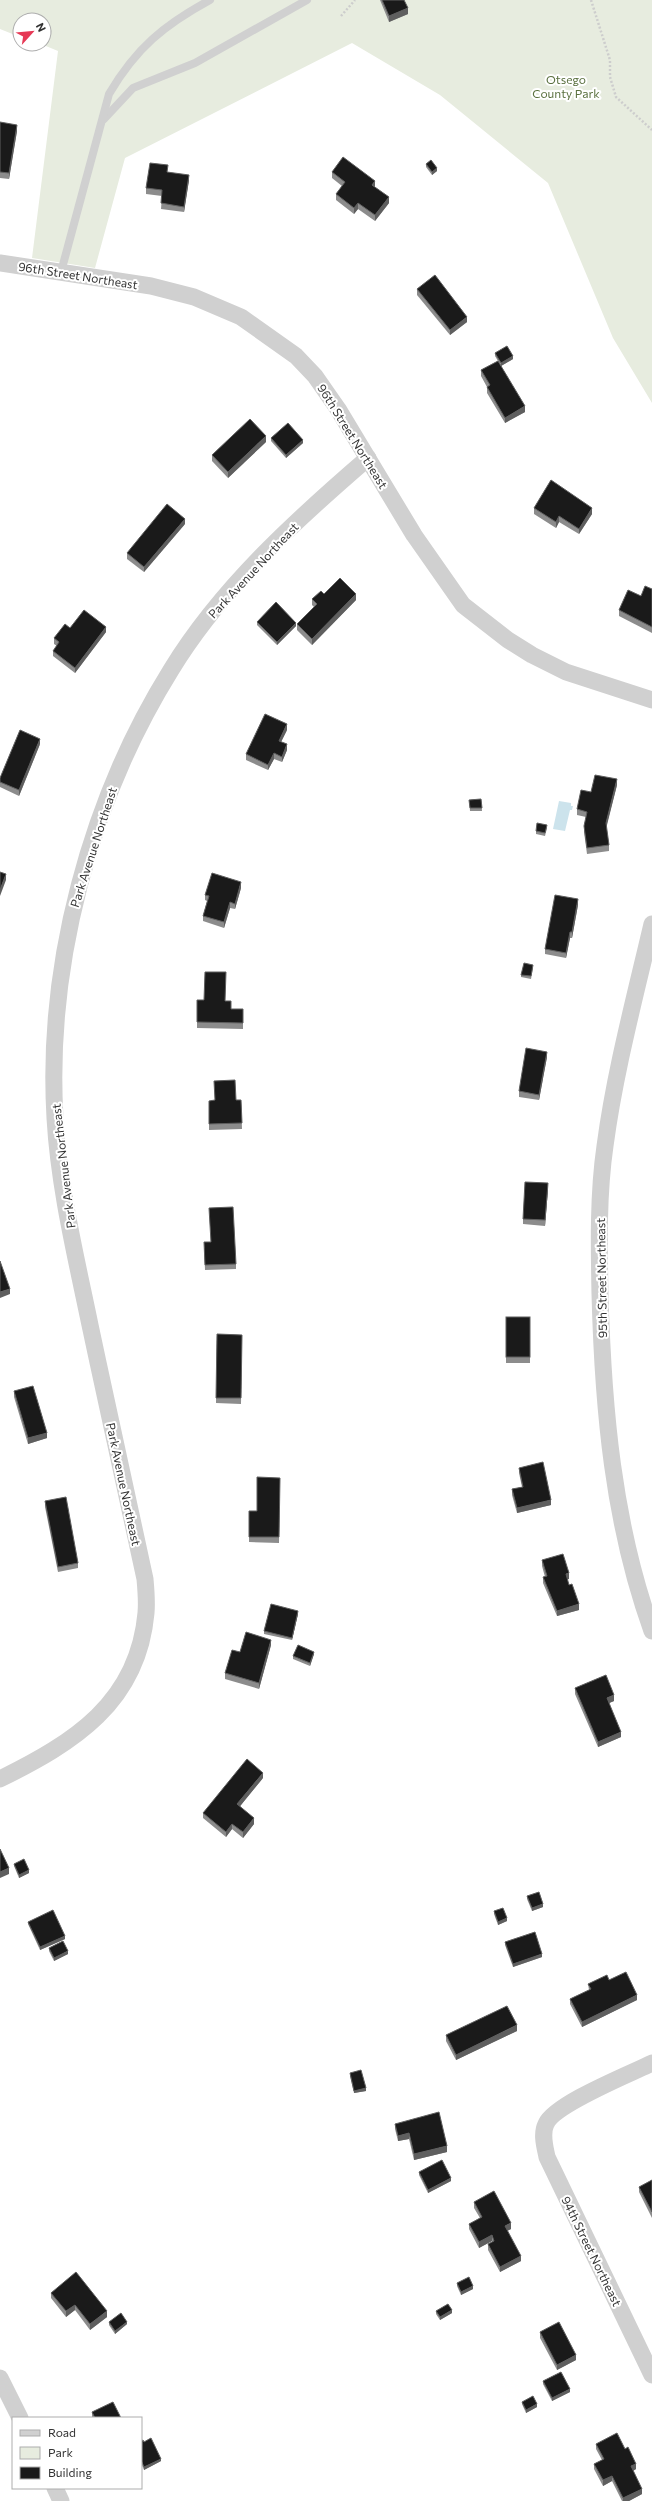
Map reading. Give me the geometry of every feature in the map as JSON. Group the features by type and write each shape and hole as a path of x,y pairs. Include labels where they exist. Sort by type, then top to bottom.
{"street":[{"name":"96th Street Northeast","path":"0,263 151,286 194,297 241,317 296,356 315,376 368,458 414,535 463,605 508,640 532,655 566,672 652,700"},
{"name":"Park Avenue Northeast","path":"0,1779 61,1746 89,1727 112,1701 129,1674 140,1646 146,1613 145,1579 72,1244 55,1121 54,1038 60,974 74,905 94,838 119,772 144,717 171,668 208,618 246,574 311,507 368,458"},
{"name":"95th Street Northeast","path":"652,924 604,1147 599,1264 604,1391 610,1464 635,1575 652,1631"},
{"name":"94th Street Northeast","path":"652,2063 566,2105 552,2114 545,2124 544,2141 547,2157 652,2375"},
{"path":"0,2378 20,2417"},
{"path":"55,2489 61,2501"}],"lane":[{"path":"62,272 109,94 123,71 146,44 176,19 210,0"},
{"path":"103,120 133,88 195,63 307,0"}],"path":[{"path":"341,16 355,0"},
{"path":"591,0 610,60 612,88 616,97 652,130"}],"green space":[{"name":"Otsego County Park","path":"0,0 652,0 652,403 613,338 548,183 440,95 352,43 125,158 95,268 32,258 58,51 52,49 52,12 12,12 12,34 0,29"}],"water":[{"path":"559,801 571,803 571,806 573,806 572,810 570,810 565,831 553,829"}],"building":[{"path":"382,0 404,0 408,8 389,16"},
{"path":"0,122 17,125 9,173 0,172"},
{"path":"343,157 375,181 372,185 389,197 375,215 358,203 354,208 336,194 345,182 332,172"},
{"path":"431,160 437,168 432,172 426,164"},
{"path":"150,163 168,165 167,172 189,175 184,207 161,203 162,190 146,188"},
{"path":"435,275 467,317 450,330 417,289"},
{"path":"507,346 513,356 501,363 495,353"},
{"path":"498,361 525,406 505,418 487,387 490,385 481,370"},
{"path":"250,419 266,436 228,472 212,455"},
{"path":"288,423 303,440 286,455 271,438"},
{"path":"551,480 592,508 579,529 559,516 556,522 534,508"},
{"path":"167,504 185,519 144,567 127,553"},
{"path":"340,578 356,594 312,639 297,624 317,604 312,599 321,591 324,594"},
{"path":"645,586 652,589 652,627 619,610 628,590 641,596"},
{"path":"276,602 296,623 277,642 257,622"},
{"path":"84,610 106,627 75,668 53,651 59,642 54,638 65,624 70,628"},
{"path":"265,714 287,724 279,741 287,744 282,757 274,753 268,765 246,754"},
{"path":"20,730 40,739 19,790 0,782 0,778"},
{"path":"595,775 617,779 606,823 609,845 587,848 584,826 587,812 577,809 581,790 591,792"},
{"path":"481,799 482,808 470,808 469,800"},
{"path":"537,823 547,825 545,833 536,831"},
{"path":"0,872 6,874 0,890"},
{"path":"212,873 241,882 235,904 230,902 224,922 203,916 209,896 205,895"},
{"path":"555,895 578,899 572,932 570,932 566,953 545,949"},
{"path":"524,963 533,965 531,976 521,975"},
{"path":"205,972 226,972 225,1001 231,1001 231,1009 243,1009 243,1023 197,1022 197,1000 204,1000"},
{"path":"526,1048 547,1052 539,1095 519,1091"},
{"path":"235,1080 236,1100 241,1100 242,1123 209,1124 209,1101 215,1100 214,1081"},
{"path":"525,1182 548,1183 545,1220 523,1219"},
{"path":"233,1207 236,1264 205,1265 204,1242 211,1242 209,1208"},
{"path":"0,1261 10,1289 0,1292"},
{"path":"506,1317 530,1317 530,1357 506,1357"},
{"path":"217,1334 242,1335 241,1398 216,1398"},
{"path":"33,1386 47,1433 28,1438 14,1391"},
{"path":"543,1462 551,1500 517,1508 512,1489 523,1487 519,1468"},
{"path":"257,1477 280,1478 279,1537 249,1537 249,1511 257,1511"},
{"path":"66,1497 78,1563 58,1567 45,1501"},
{"path":"563,1554 569,1573 566,1574 569,1585 572,1584 579,1604 557,1611 543,1577 547,1576 542,1560"},
{"path":"271,1604 298,1611 292,1638 264,1631"},
{"path":"246,1632 271,1640 259,1683 225,1673 232,1650 240,1652"},
{"path":"298,1645 314,1652 310,1663 293,1656"},
{"path":"606,1675 614,1695 607,1698 621,1732 598,1742 575,1688"},
{"path":"247,1759 263,1773 237,1804 254,1818 243,1832 232,1824 226,1832 203,1813"},
{"path":"0,1849 9,1868 0,1872"},
{"path":"24,1859 29,1870 19,1875 14,1864"},
{"path":"539,1892 543,1904 532,1908 527,1896"},
{"path":"503,1908 507,1918 498,1922 494,1911"},
{"path":"53,1910 65,1936 40,1947 28,1922"},
{"path":"535,1932 542,1954 513,1964 505,1942"},
{"path":"63,1941 68,1951 54,1958 49,1948"},
{"path":"626,1972 637,1995 582,2022 570,1999 591,1989 588,1984 607,1975 609,1980"},
{"path":"507,2006 517,2025 456,2055 446,2035"},
{"path":"361,2070 366,2088 354,2091 350,2073"},
{"path":"439,2112 447,2146 414,2154 409,2133 398,2136 395,2124"},
{"path":"442,2160 451,2178 428,2190 419,2172"},
{"path":"652,2180 652,2212 639,2187"},
{"path":"494,2191 511,2223 505,2226 521,2256 500,2267 488,2244 494,2241 492,2235 479,2242 469,2224 482,2217 474,2202"},
{"path":"76,2272 107,2311 90,2324 75,2305 66,2311 51,2293"},
{"path":"469,2277 473,2286 461,2292 457,2283"},
{"path":"448,2304 452,2310 440,2317 436,2311"},
{"path":"121,2313 127,2322 115,2331 109,2322"},
{"path":"559,2322 576,2355 557,2365 540,2332"},
{"path":"561,2372 570,2389 552,2398 543,2381"},
{"path":"533,2396 537,2404 526,2410 522,2402"},
{"path":"113,2402 120,2417 94,2417 92,2412"},
{"path":"617,2433 625,2449 628,2447 636,2464 631,2466 642,2489 623,2498 612,2476 603,2480 594,2464 604,2459 596,2444"},
{"path":"151,2438 161,2459 144,2467 142,2462 142,2440 144,2442"}]}
